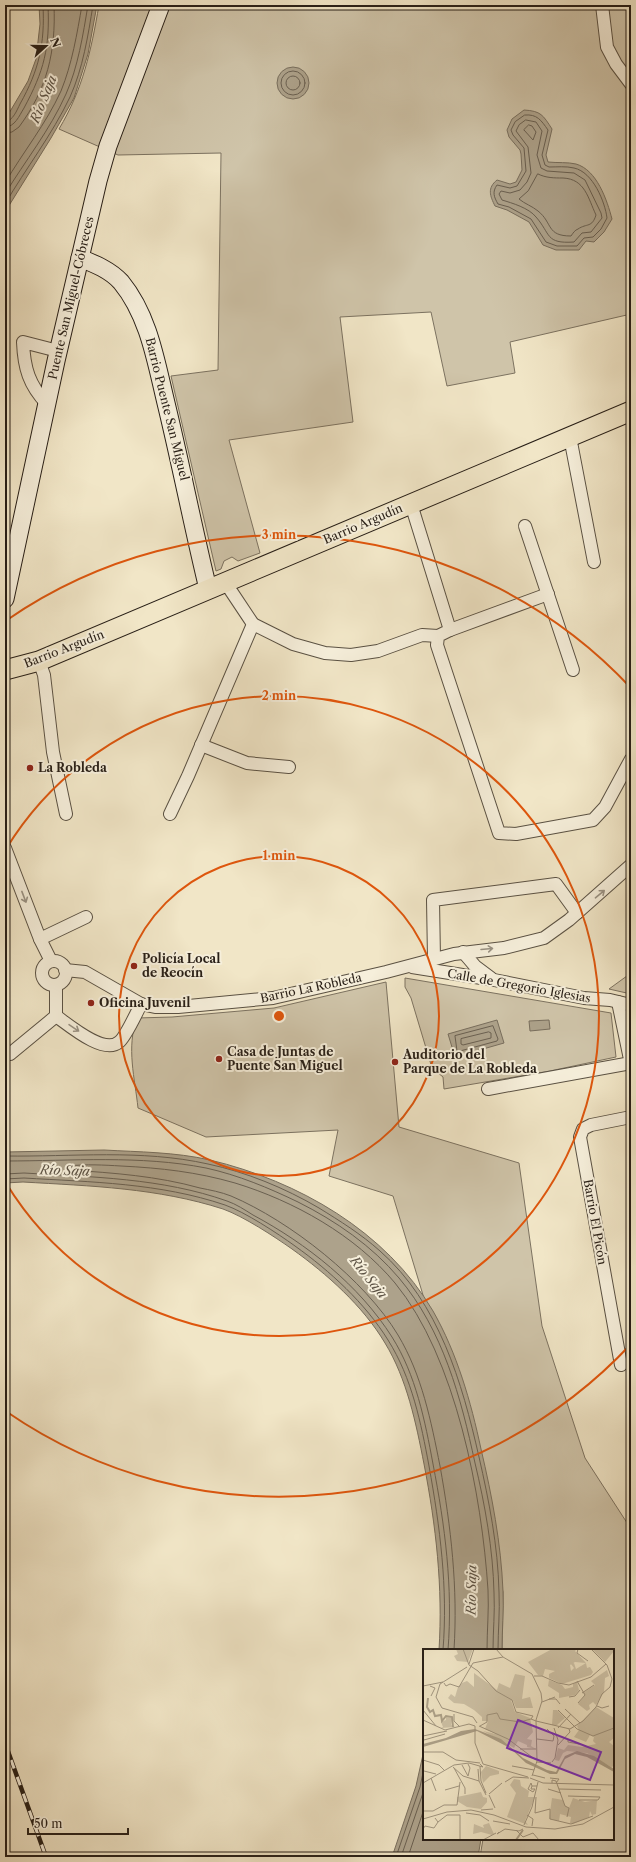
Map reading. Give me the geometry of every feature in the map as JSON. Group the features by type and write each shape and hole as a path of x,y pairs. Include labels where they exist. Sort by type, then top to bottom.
{"main road":[{"name":"Barrio Argudín","path":"6,667 39,661 631,411"}],"street":[{"name":"Puente San Miguel-Cóbreces","path":"5,599 58,351 108,146 161,5"},
{"path":"602,5 607,47 616,64 631,84"},
{"name":"Barrio Puente San Miguel","path":"80,258 105,268 121,282 140,310 156,359 184,473 194,531 208,589"},
{"path":"47,404 36,392 29,376 23,360 23,342 58,351"},
{"path":"570,437 594,562"},
{"path":"411,504 450,630"},
{"path":"525,526 573,670"},
{"path":"225,582 253,624 293,644 326,653 351,654 378,651 422,635 438,636 450,630 548,594"},
{"path":"170,814 188,776 253,624"},
{"path":"438,636 437,645 499,833 516,834 593,820 605,807 631,759"},
{"path":"39,661 44,675 53,752 66,814"},
{"path":"201,745 247,763 290,767"},
{"path":"5,848 40,939 51,961 44,966 42,975 47,983 56,984 64,979 65,970"},
{"name":"Barrio La Robleda","path":"51,961 60,963 65,970 85,972 141,1004 155,1007 178,1007 273,998 408,967 463,952 504,948 544,938 577,913 631,865"},
{"path":"434,959 433,900 556,884 577,913"},
{"path":"40,939 86,917"},
{"path":"463,952 475,966 494,980"},
{"name":"Calle de Gregorio Iglesias","path":"408,967 494,980 584,998 631,1005"},
{"path":"56,984 56,1016"},
{"path":"488,1088 631,1063 618,1002"},
{"path":"56,1016 87,1038 105,1046 114,1045 120,1042 141,1004"},
{"path":"10,1054 56,1016"},
{"name":"Barrio El Picón","path":"621,1365 580,1137 583,1129 591,1125 631,1117"}],"shaded area":[{"path":"99,5 631,5 631,314 510,342 515,373 447,386 431,312 340,317 353,422 229,440 260,553 238,561 232,557 224,561 221,569 216,571 171,376 218,370 221,153 118,155 59,129 74,99 85,69"},
{"path":"631,973 631,994 609,989"},
{"path":"405,978 611,1013 616,1057 550,1071 444,1089 443,1077 432,1068 411,998 405,987"},
{"path":"386,982 399,1127 519,1163 542,1326 585,1458 631,1529 631,1857 480,1857 483,1840 614,1840 614,1649 502,1649 503,1592 423,1295 393,1196 329,1176 338,1130 206,1137 138,1108 132,1063 132,1040 137,1018 172,1017 274,1008"}],"water":[{"name":"Río Saja","path":"39,5 97,5 88,54 74,98 5,212 5,120 28,81 36,59 40,24"},
{"path":"290,67 296,67 306,74 309,83 308,89 302,96 296,99 290,99 280,92 277,86 277,80 284,70"},
{"path":"524,110 534,111 541,115 552,129 546,155 548,162 573,163 583,167 590,172 604,195 612,219 604,232 594,242 586,241 579,250 556,250 543,245 529,222 507,210 495,206 492,199 490,192 492,186 497,180 510,184 516,182 522,170 520,150 509,137 507,130 512,119"},
{"path":"497,1020 504,1043 455,1057 448,1034"},
{"path":"549,1020 550,1029 530,1031 529,1021"},
{"name":"Río Saja","path":"104,1150 184,1155 210,1160 243,1169 275,1181 307,1196 337,1213 365,1234 391,1257 414,1282 442,1327 468,1396 485,1467 498,1537 503,1598 502,1649 439,1649 440,1603 438,1557 428,1487 410,1402 393,1357 376,1329 355,1304 331,1280 285,1244 249,1222 223,1209 174,1196 124,1189 23,1182 5,1183 5,1152"},
{"path":"423,1754 423,1840 481,1840 478,1857 392,1857 416,1786"}],"railway":[{"path":"5,1743 46,1857"}],"place":[{"name":"La Robleda","path":"30,768"},
{"name":"Policía Local de Reocín","path":"134,966"},
{"name":"Oficina Juvenil","path":"91,1003"},
{"name":"Casa de Juntas de Puente San Miguel","path":"219,1059"},
{"name":"Auditorio del Parque de La Robleda","path":"395,1062"}]}
